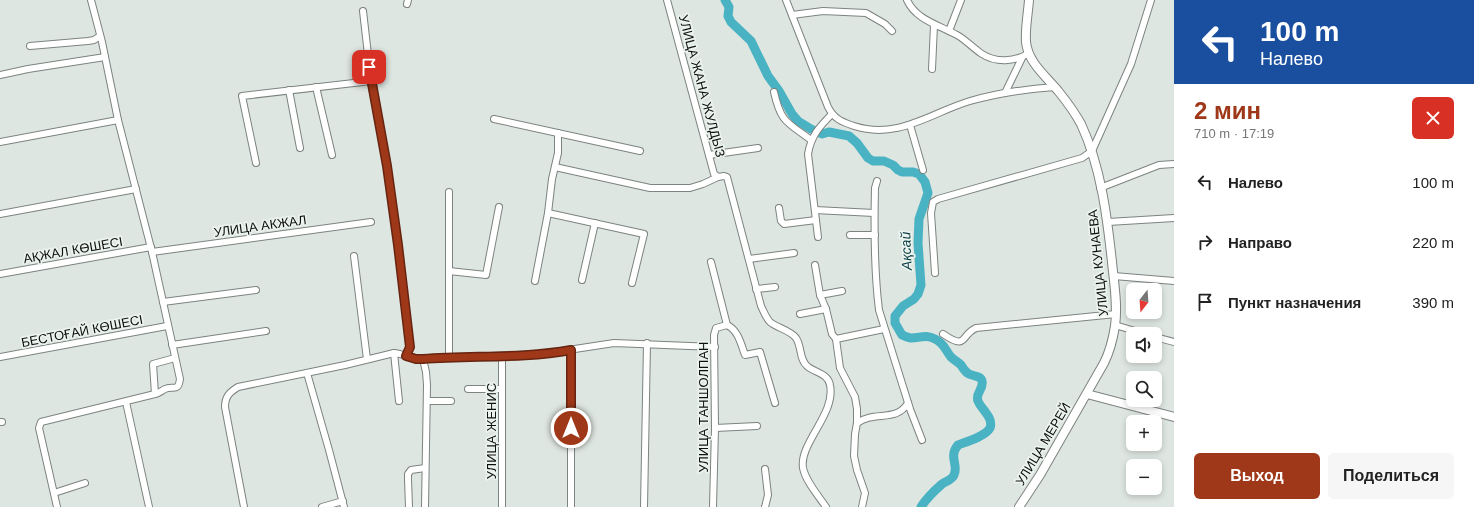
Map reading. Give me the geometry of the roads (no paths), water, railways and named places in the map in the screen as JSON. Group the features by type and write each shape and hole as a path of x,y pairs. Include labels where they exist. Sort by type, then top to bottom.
{"main road":[{"name":"УЛИЦА КУНАЕВА","path":"1029,0 1025,55 1055,87 1073,110 1080,124 1092,151 1108,222 1114,276 1116,314 1115,325 1109,353 1087,394"},
{"path":"1087,394 1174,417"},
{"name":"УЛИЦА МЕРЕЙ","path":"1019,507 1040,475 1087,394"}],"street":[{"path":"57,507 39,428 41,422 126,402 162,392 165,389 176,388 179,385 180,379 151,250 118,120 91,0"},
{"name":"УЛИЦА ЖАНА ЖУЛДЫЗ","path":"667,0 714,174 718,177"},
{"path":"786,0 832,114 837,119 845,123 872,130 886,130 910,125 970,101 1005,93 1055,87"},
{"path":"907,0 912,8 929,23 949,31 967,41 988,57 998,60 1012,60 1025,55"},
{"path":"949,31 961,0"},
{"path":"935,273 930,213 933,202 938,199 1082,158 1092,151 1131,64 1151,0"},
{"path":"363,11 371,81 387,166 398,245 410,347 406,356"},
{"path":"792,15 823,11 866,13 884,24 892,31"},
{"path":"932,69 934,25"},
{"path":"30,46 88,41 94,40 100,36"},
{"path":"1005,93 1025,55"},
{"path":"0,75 105,57"},
{"path":"256,163 242,96 371,81"},
{"path":"316,87 332,155"},
{"path":"289,90 300,148"},
{"path":"774,92 776,104 782,117 789,125 812,138"},
{"path":"818,237 808,154 812,138 832,114"},
{"path":"494,119 640,152"},
{"path":"0,142 118,120"},
{"path":"910,125 923,170"},
{"path":"535,281 558,153 558,133"},
{"path":"709,155 758,148"},
{"path":"1100,188 1159,165 1174,164"},
{"path":"555,167 650,188 690,188 724,176 728,180 761,306 771,323 794,336 797,340 806,366 824,376 830,384 830,399 827,409 804,453 803,461 806,477 826,507"},
{"path":"876,181 874,212 877,295 879,310 908,402 922,440"},
{"path":"0,214 136,189"},
{"path":"449,192 449,357"},
{"path":"449,271 486,275 499,207"},
{"path":"779,208 781,221 784,224 816,220"},
{"path":"815,210 874,212"},
{"path":"548,213 644,234 632,283"},
{"path":"1108,222 1174,218"},
{"name":"УЛИЦА АКЖАЛ","path":"151,250 371,222"},
{"path":"582,280 595,223"},
{"path":"850,235 875,235"},
{"name":"АҚЖАЛ КӨШЕСІ","path":"0,274 151,250"},
{"path":"749,259 794,254"},
{"path":"354,256 367,359"},
{"path":"712,262 727,325 732,327 736,333 745,355 760,352 775,403"},
{"path":"815,266 820,295 826,308 832,334 836,339 840,368 855,397 857,423 854,456 865,493 865,499 862,507"},
{"path":"1114,276 1174,281"},
{"path":"756,289 775,287"},
{"path":"163,302 256,290"},
{"path":"820,295 842,291"},
{"path":"800,314 826,308"},
{"path":"943,334 953,341 958,342 963,340 972,330 976,328 1116,314"},
{"name":"УЛИЦА ТАНШОЛПАН","path":"713,507 715,428 714,331 716,328 727,325"},
{"path":"1115,325 1126,328"},
{"name":"БЕСТОҒАЙ КӨШЕСІ","path":"0,357 168,326"},
{"path":"836,339 884,329"},
{"path":"172,345 266,331"},
{"path":"1162,339 1174,342"},
{"path":"244,507 225,401 231,391 238,387 394,353 416,359 423,359 550,353 614,343 646,343 714,347"},
{"path":"644,507 646,343"},
{"path":"571,350 571,507"},
{"path":"394,353 398,402"},
{"name":"УЛИЦА ЖЕНИС","path":"502,356 502,507"},
{"path":"156,394 153,364 175,358"},
{"path":"423,359 426,372 425,507"},
{"path":"306,373 330,450 343,504 322,507"},
{"path":"468,388 502,389"},
{"path":"426,401 451,401"},
{"path":"126,402 149,507"},
{"path":"857,423 870,416 894,414 904,410 908,402"},
{"path":"715,428 757,426"},
{"path":"410,507 408,474 411,470 425,468"},
{"path":"765,469 768,495 765,507"},
{"path":"54,493 85,483"}],"waterway":[{"name":"Ақсай","path":"725,0 729,7 728,16 731,22 751,41 768,76 798,121 822,134 829,132 849,136 857,143 868,158 873,161 884,161 893,165 902,172 913,172 919,174 925,182 928,193 919,219 918,243 921,285 918,294 914,299 903,306 895,316 895,323 902,335 911,338 928,337 935,339 943,345 951,357 961,365 966,372 981,379 982,386 977,398 989,417 991,424 988,431 984,434 958,445 954,453 955,471 953,477 936,489 921,507"}]}
